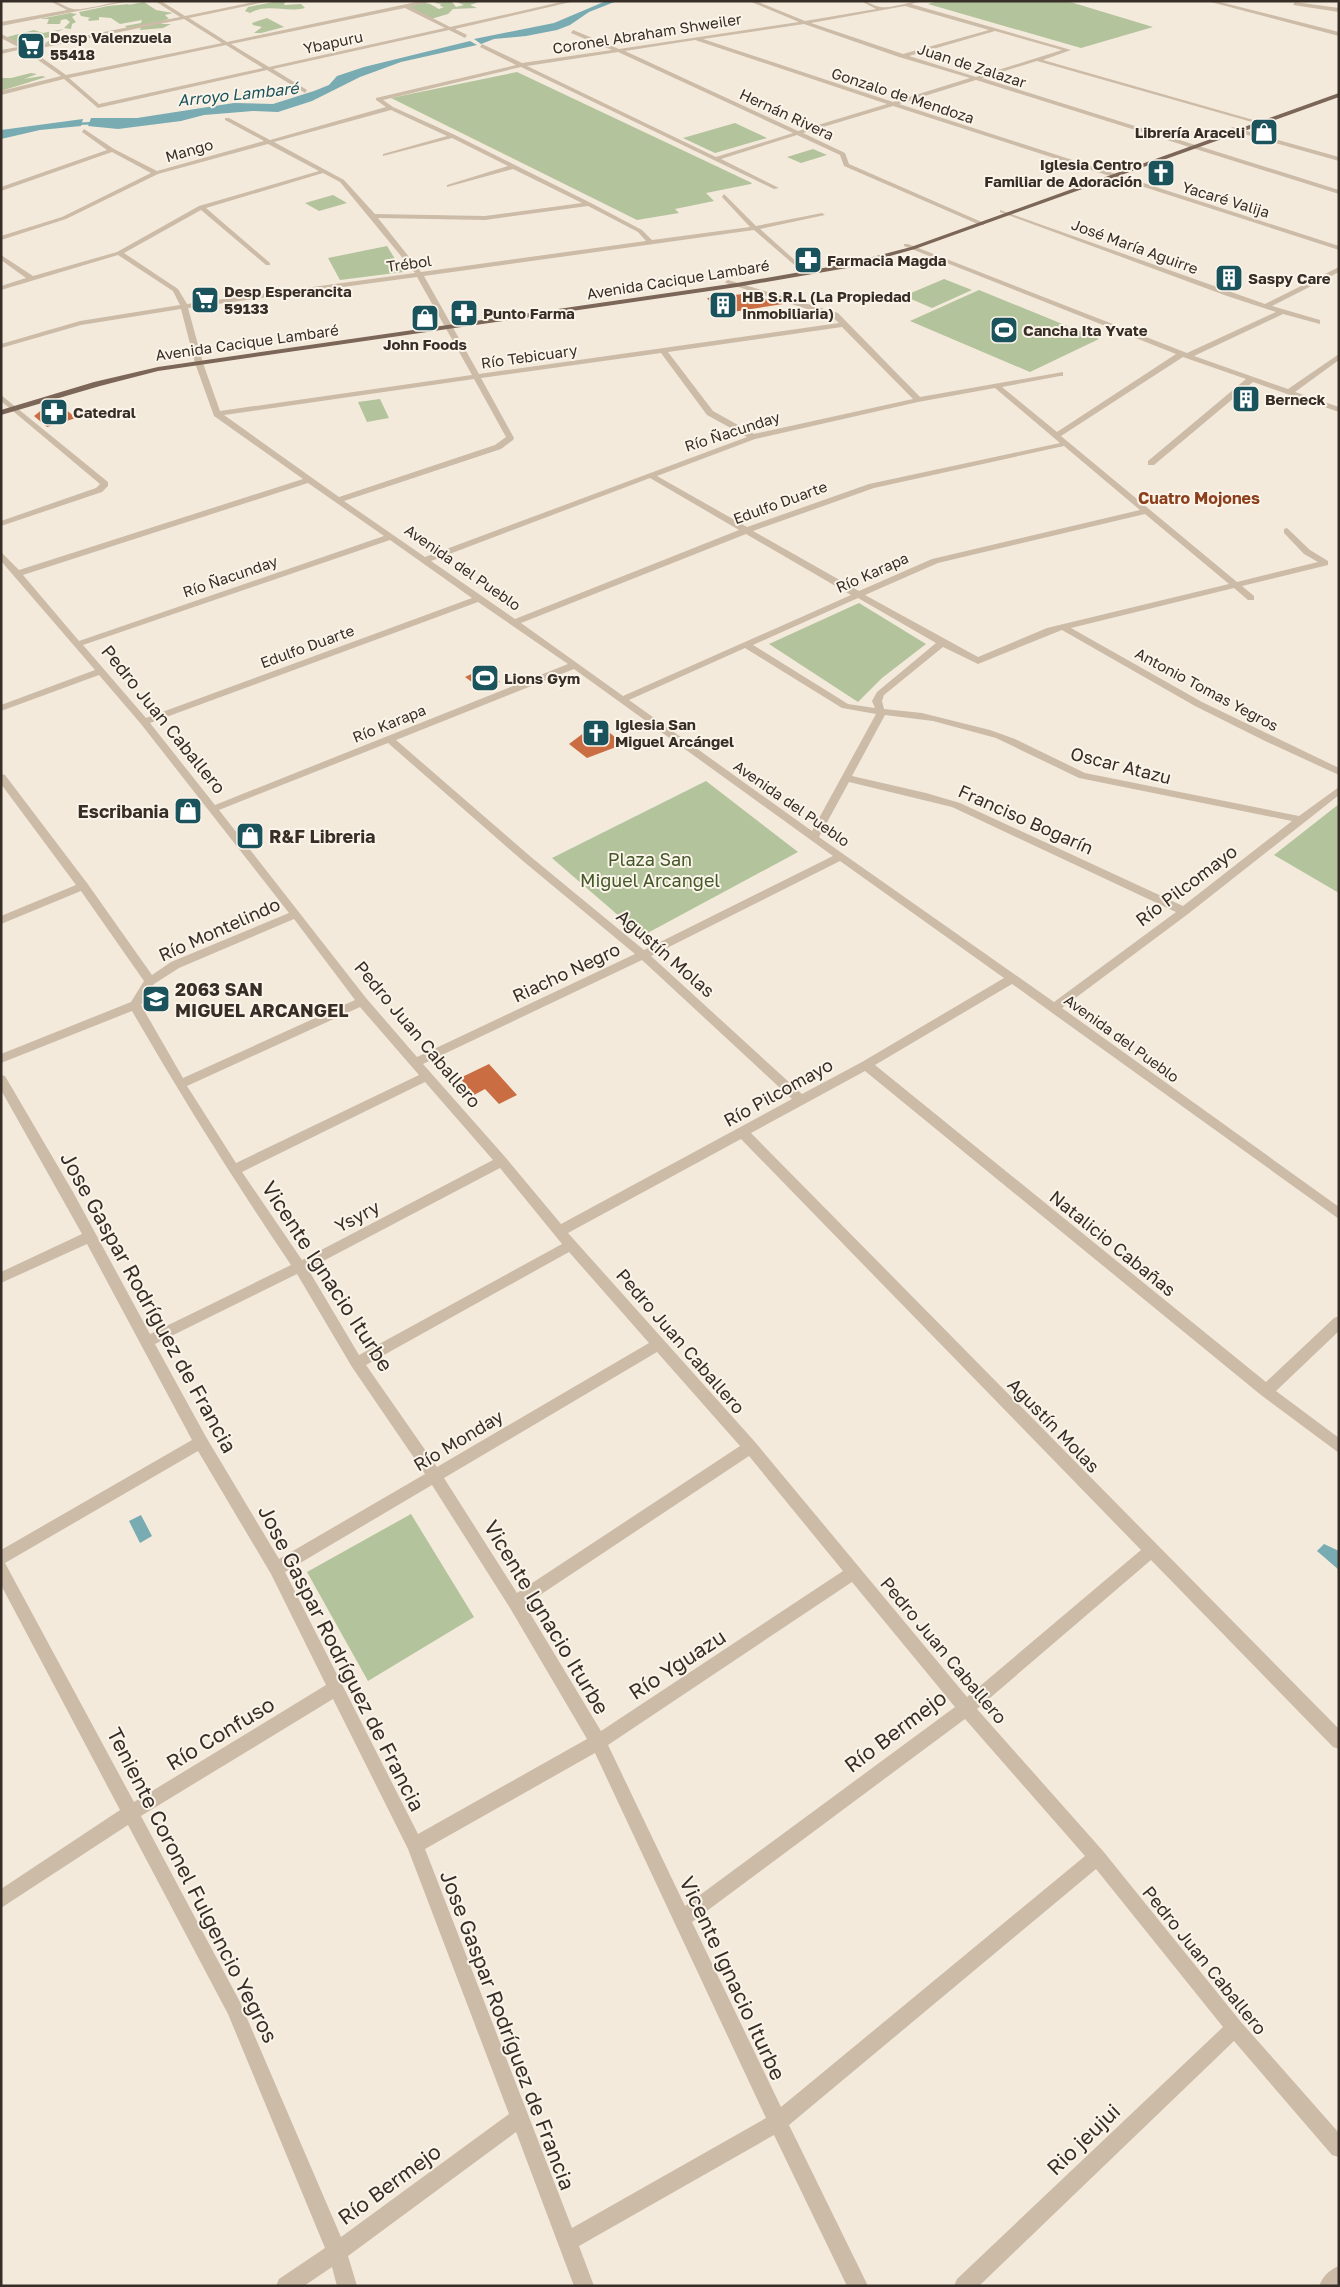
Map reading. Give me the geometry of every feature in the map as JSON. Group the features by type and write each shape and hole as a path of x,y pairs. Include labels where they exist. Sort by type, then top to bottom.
{"main road":[{"name":"Avenida Cacique Lambaré","path":"1,413 12,407 118,378 199,360 718,286 737,285 868,261 1105,174 1236,130 1339,91"},
{"name":"Avenida Cacique Lambaré","path":"1258,122 1339,95"},
{"name":"Avenida Cacique Lambaré","path":"1005,212 1113,176 1148,161"},
{"name":"Avenida Cacique Lambaré","path":"718,286 728,282 804,272"},
{"name":"Avenida Cacique Lambaré","path":"1,407 12,407"}],"street":[{"path":"52,1 73,11"},
{"path":"1,24 127,1"},
{"path":"157,1 305,91"},
{"path":"1,52 268,1"},
{"path":"398,1 465,36"},
{"path":"1,93 65,77 430,1"},
{"name":"Ybapuru","path":"65,77 98,106 573,1"},
{"name":"Juan de Zalazar","path":"751,1 802,23 902,56 1339,192"},
{"path":"863,1 883,10"},
{"name":"Coronel Abraham Shweiler","path":"392,108 378,100 379,98 521,65 802,23 883,10 920,1"},
{"path":"1210,1 1339,34"},
{"path":"1290,9 1296,2 1339,10"},
{"path":"714,159 1068,50 907,5"},
{"path":"1281,19 1286,14"},
{"path":"902,56 994,30"},
{"name":"Hernán Rivera","path":"573,32 620,50 843,154 846,165 978,222"},
{"path":"1,36 25,48 65,77"},
{"name":"Gonzalo de Mendoza","path":"693,38 1105,174"},
{"path":"482,46 776,188"},
{"path":"1038,60 1258,122"},
{"path":"392,108 453,136 589,204 640,231 651,242"},
{"name":"Mango","path":"1,238 64,218 156,173 268,140 392,108"},
{"path":"227,119 342,182 373,216 420,275 510,438 506,443 498,447 338,500"},
{"path":"84,130 112,150 156,173"},
{"path":"1236,130 1339,159"},
{"path":"386,155 453,136"},
{"path":"1,188 112,150"},
{"path":"449,186 512,167"},
{"path":"1,288 119,252 200,207 325,171"},
{"name":"Yacaré Valija","path":"1105,174 1339,248"},
{"path":"724,196 755,228 804,272"},
{"path":"373,216 476,218 589,204"},
{"path":"200,207 268,264"},
{"name":"José María Aguirre","path":"1005,212 1229,295 1317,322"},
{"name":"Trébol","path":"1,346 80,323 184,306 755,228 822,215"},
{"path":"910,247 1184,355 1339,410"},
{"path":"119,252 176,290 184,306 217,414"},
{"path":"1,257 32,280"},
{"path":"1266,306 1339,269"},
{"path":"728,282 828,312 845,324 918,400"},
{"path":"1056,436 1184,355 1283,311"},
{"name":"Río Tebicuary","path":"217,414 845,324"},
{"path":"664,351 710,413 753,437"},
{"path":"1289,392 1339,356"},
{"name":"Río Ñacunday","path":"424,560 753,437 918,400 1060,374"},
{"path":"1151,463 1250,380"},
{"path":"998,386 1251,598"},
{"path":"1,397 105,484 100,490 1,524"},
{"name":"Avenida del Pueblo","path":"217,414 308,480 515,622 623,699 717,769 1011,980 1054,1008 1339,1214"},
{"name":"Edulfo Duarte","path":"515,622 747,530 872,486 1065,444"},
{"path":"650,475 942,643 978,661 1036,635 1064,627 1325,563 1307,552 1288,531"},
{"path":"17,574 308,480"},
{"name":"Río Karapa","path":"623,699 935,561 1146,511"},
{"name":"Río Ñacunday","path":"78,644 391,537"},
{"name":"Pedro Juan Caballero","path":"1,554 144,722 296,914 362,1001 414,1063 502,1161 571,1245 750,1448 855,1572 966,1708 1096,1856 1235,2028 1339,2148"},
{"name":"Edulfo Duarte","path":"144,722 480,598"},
{"name":"Antonio Tomas Yegros","path":"1064,627 1157,682 1222,717 1339,772"},
{"path":"814,837 881,713 877,701 880,694 942,643"},
{"name":"Oscar Atazu","path":"746,645 845,706 861,711 902,713 1004,737 1068,771 1103,781 1301,820"},
{"name":"Río Karapa","path":"213,809 575,665"},
{"path":"1,708 101,670"},
{"name":"Agustín Molas","path":"389,739 527,859 643,955 801,1100"},
{"path":"1,777 83,886 150,981"},
{"name":"Franciso Bogarín","path":"846,778 926,796 956,805 1184,911"},
{"name":"Río Pilcomayo","path":"1054,1008 1184,911 1339,790"},
{"name":"Riacho Negro","path":"414,1063 643,955 840,857"},
{"path":"1,920 83,886"},
{"name":"Río Montelindo","path":"135,1006 150,981 175,965 296,914"},
{"name":"Río Pilcomayo","path":"560,1231 866,1065 1011,980"},
{"path":"180,1084 362,1001"},
{"path":"1,1059 135,1006"},
{"name":"Vicente Ignacio Iturbe","path":"135,1006 180,1084 234,1170 300,1267 357,1363 435,1476 515,1603 598,1742 858,2286"},
{"name":"Natalicio Cabañas","path":"866,1065 1266,1391 1339,1447"},
{"path":"234,1170 427,1076"},
{"name":"Jose Gaspar Rodríguez de Francia","path":"1,1079 201,1442 276,1569 415,1845 584,2286"},
{"name":"Agustín Molas","path":"743,1133 1150,1551 1339,1741"},
{"name":"Ysyry","path":"146,1342 300,1267 502,1161"},
{"path":"1,1278 89,1237"},
{"path":"357,1363 571,1245"},
{"path":"1266,1391 1339,1322"},
{"name":"Río Monday","path":"276,1569 659,1344"},
{"path":"1,1558 201,1442"},
{"path":"515,1603 750,1448"},
{"name":"Río Bermejo","path":"682,1919 966,1708 1150,1551"},
{"name":"Teniente Coronel Fulgencio Yegros","path":"1,1569 234,2008 337,2252 347,2286"},
{"name":"Río Yguazu","path":"415,1845 598,1742 855,1572"},
{"name":"Río Confuso","path":"1,1899 131,1813 337,1688"},
{"path":"567,2242 778,2122 1096,1856"},
{"name":"Rio jeujui","path":"964,2286 1235,2028"},
{"name":"Río Bermejo","path":"286,2286 337,2252 519,2118"},
{"path":"1329,2286 1339,2276"}],"green space":[{"path":"279,1 285,2 284,5 301,4 305,8 270,8 250,13 245,11 248,7"},
{"path":"437,1 452,2 456,7 464,5 454,1 479,2 470,5 477,8 453,9 448,14 431,19 411,10 411,6 420,3 429,4 439,9 444,7 440,6 441,4 435,3"},
{"path":"938,1 1067,1 1153,27 1081,48 928,4"},
{"path":"144,2 156,10 173,13 165,15 169,19 161,24 171,24 163,28 140,30 141,27 127,28 125,26 141,23 142,20 120,24 111,18 99,17 99,20 89,21 88,19 91,18 81,16 79,12 108,6"},
{"path":"70,13 77,14 72,17 76,22 72,24 71,29 64,28 70,22 66,19 61,20 60,24 47,24 49,19 40,19"},
{"path":"267,18 284,27 254,33 262,27 252,23"},
{"path":"64,29 49,35 82,37 45,43 53,39 50,37 34,40 40,43 24,46 7,37 34,30 43,33"},
{"path":"517,72 752,183 706,193 714,201 675,209 679,213 637,220 391,98"},
{"path":"31,73 37,74 24,79 46,77 1,91 1,78 11,78"},
{"path":"735,123 767,138 715,153 683,138"},
{"path":"813,149 827,155 801,163 787,157"},
{"path":"333,195 347,203 319,211 305,203"},
{"path":"387,246 403,272 340,280 328,258"},
{"path":"944,279 972,290 932,308 904,296"},
{"name":"Cancha Ita Yvate","path":"979,290 1099,339 1030,372 910,321"},
{"path":"380,399 389,418 367,422 358,402"},
{"path":"859,603 926,644 882,678 858,702 769,644"},
{"name":"Plaza San Miguel Arcangel","path":"706,781 798,852 642,936 552,858"},
{"path":"1339,804 1339,893 1274,855"},
{"path":"411,1514 474,1617 368,1681 307,1572"}],"water":[{"path":"606,1 617,1 589,12 570,25 557,30 526,36 494,39 481,44 474,39 554,23"},
{"path":"470,41 477,45 401,62 360,77 312,101 278,112 253,111 204,115 181,121 118,129 88,126 91,118 137,118 234,103 273,104 329,85 337,76 364,67"},
{"path":"83,119 81,126 40,130 1,139 1,130"},
{"path":"141,1515 152,1536 140,1543 129,1521"},
{"path":"1324,1544 1339,1551 1339,1570 1317,1551"}],"building":[{"path":"743,294 783,304 720,314 707,298"},
{"name":"Catedral","path":"59,404 76,418 47,427 34,416 43,409"},
{"name":"Lions Gym","path":"482,669 500,682 483,690 465,677"},
{"name":"Iglesia San Miguel Arcángel","path":"597,723 624,744 587,758 569,744"},
{"path":"489,1064 517,1095 499,1104 485,1089 474,1095 460,1078"}],"waterway":[{"name":"Arroyo Lambaré","path":"75,124 95,123"}],"place":[{"name":"Desp Valenzuela 55418","path":"31,46"},
{"name":"Librería Araceli","path":"1264,132"},
{"name":"Iglesia Centro Familiar de Adoración","path":"1161,173"},
{"name":"Farmacia Magda","path":"808,260"},
{"name":"Saspy Care","path":"1229,278"},
{"name":"Desp Esperancita 59133","path":"205,300"},
{"name":"HB S.R.L (La Propiedad Inmobiliaria)","path":"723,305"},
{"name":"Punto Farma","path":"464,313"},
{"name":"John Foods","path":"425,318"},
{"name":"Cancha Ita Yvate","path":"1004,330"},
{"name":"Berneck","path":"1246,399"},
{"name":"Catedral","path":"54,412"},
{"name":"Lions Gym","path":"485,678"},
{"name":"Iglesia San Miguel Arcángel","path":"596,733"},
{"name":"Escribania","path":"188,811"},
{"name":"R&F Libreria","path":"250,836"},
{"name":"2063 SAN MIGUEL ARCANGEL","path":"156,999"}],"district":[{"name":"Cuatro Mojones","path":"1199,498"}]}
